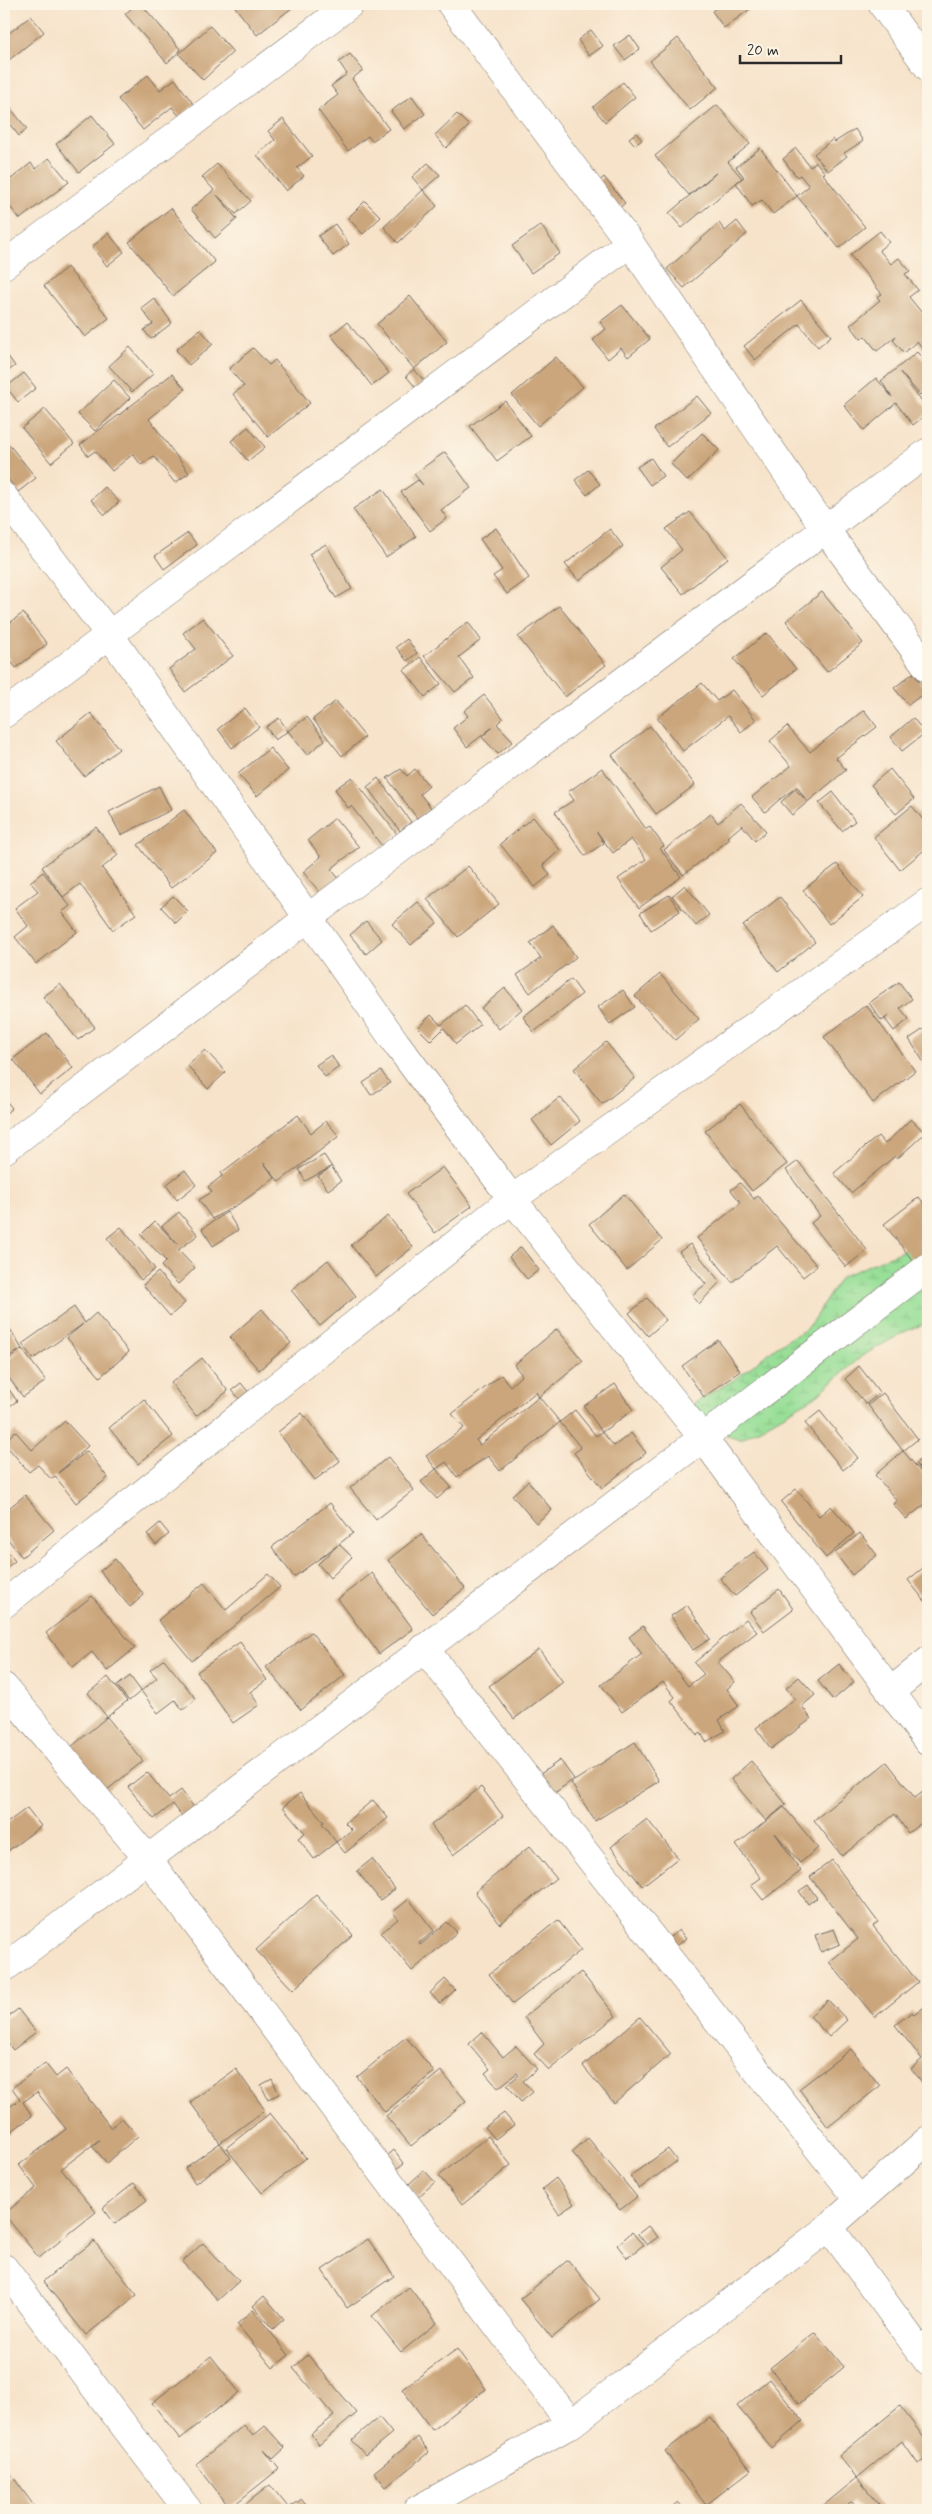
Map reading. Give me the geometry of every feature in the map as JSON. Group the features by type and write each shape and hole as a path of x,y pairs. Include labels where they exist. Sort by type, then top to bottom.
{"street":[{"path":"4,265 350,4"},
{"path":"451,4 630,243 825,529 928,668"},
{"path":"895,8 928,67"},
{"path":"4,714 630,243"},
{"path":"4,1150 308,918 928,452"},
{"path":"4,497 109,634 396,1043 512,1200 702,1438 928,1742"},
{"path":"4,1604 512,1200 928,902"},
{"path":"4,1968 146,1858 928,1267"},
{"path":"424,1648 859,2200"},
{"path":"890,1692 928,1662"},
{"path":"4,1687 146,1858 571,2424"},
{"path":"417,2510 571,2424 829,2227 928,2140"},
{"path":"829,2227 928,2362"},
{"path":"4,2268 188,2510"}],"green space":[{"path":"928,1240 928,1323 906,1331 862,1356 816,1396 741,1439 691,1425 693,1404 737,1378 776,1347 808,1328 841,1277"}],"building":[{"path":"137,4 141,4 181,50 167,63 125,14"},
{"path":"239,4 291,4 293,7 257,35 235,7"},
{"path":"723,4 757,4 724,28 712,11"},
{"path":"31,16 44,32 4,64 4,37"},
{"path":"210,26 233,52 203,80 179,54"},
{"path":"591,30 603,46 589,56 578,40"},
{"path":"630,35 640,49 625,60 614,46"},
{"path":"678,38 718,87 690,110 650,61"},
{"path":"350,54 363,70 352,79 389,129 372,141 368,136 348,151 318,110 338,95 331,86 347,74 339,62"},
{"path":"148,75 160,90 175,79 194,105 180,117 172,107 143,130 118,99"},
{"path":"623,82 635,97 605,122 593,107"},
{"path":"412,96 425,114 404,129 391,111"},
{"path":"8,105 27,129 19,136 4,117 4,108"},
{"path":"717,105 750,144 728,162 742,178 682,228 669,213 716,173 689,195 655,156"},
{"path":"457,114 469,126 446,148 435,135"},
{"path":"92,115 115,144 79,172 56,144"},
{"path":"283,119 312,156 297,168 304,176 286,191 257,155 275,140 268,131"},
{"path":"855,129 863,141 844,153 847,156 828,171 814,154 833,139 835,142"},
{"path":"636,133 642,140 635,145 629,138"},
{"path":"760,148 797,196 773,214 762,200 752,206 736,183 744,177 736,167"},
{"path":"796,148 810,167 816,162 825,173 823,174 865,227 839,248 797,196 809,186 800,175 797,177 783,159"},
{"path":"49,158 69,182 20,219 4,199 4,168 11,179 31,163 36,169"},
{"path":"428,163 440,175 423,190 412,177"},
{"path":"217,164 251,201 236,214 217,195 237,219 215,238 191,209 214,190 202,177"},
{"path":"604,177 625,203 617,210 596,184"},
{"path":"423,190 437,206 398,243 384,227"},
{"path":"365,201 381,217 363,234 348,218"},
{"path":"171,208 215,262 173,296 129,242"},
{"path":"737,221 747,234 684,288 667,269 719,223 725,231"},
{"path":"335,224 349,244 333,256 318,236"},
{"path":"541,225 560,253 531,273 512,246"},
{"path":"880,231 889,242 879,250 891,264 899,258 910,271 905,274 918,290 909,297 926,318 928,316 928,349 925,351 917,341 904,353 893,340 896,336 877,351 865,336 861,339 850,325 880,300 877,297 882,294 850,255"},
{"path":"108,233 124,252 107,266 92,247"},
{"path":"67,267 109,318 85,337 44,286"},
{"path":"410,296 447,342 414,369 377,324"},
{"path":"154,298 172,323 151,339 144,330 153,324 141,308"},
{"path":"801,300 831,336 818,347 799,324 755,360 744,346"},
{"path":"622,305 650,339 628,357 621,348 608,359 593,340 606,329 600,322"},
{"path":"347,322 389,373 372,386 331,335"},
{"path":"200,329 213,344 189,365 176,350"},
{"path":"130,347 153,374 132,392 109,366"},
{"path":"253,348 269,365 275,360 310,403 268,437 233,394 244,386 229,369"},
{"path":"917,352 928,366 928,388 920,395 900,372 928,410 928,413 913,425 896,403 864,430 844,405 876,378 892,397 881,381"},
{"path":"4,353 15,366 4,374"},
{"path":"556,357 583,387 538,426 512,395"},
{"path":"414,369 425,382 417,389 406,376"},
{"path":"24,373 36,388 18,402 6,387"},
{"path":"172,374 185,389 149,419 189,473 175,483 154,456 141,465 133,454 112,471 95,451 88,456 80,445"},
{"path":"114,380 130,398 95,431 78,414"},
{"path":"697,396 711,413 667,447 654,429"},
{"path":"505,401 531,436 497,461 470,426"},
{"path":"45,409 74,444 51,463 22,428"},
{"path":"248,427 265,447 248,461 231,441"},
{"path":"702,433 719,450 687,481 671,464"},
{"path":"7,442 36,478 18,492 4,474 4,445"},
{"path":"445,452 471,488 441,510 447,518 430,531 401,492 418,480 423,485 414,474"},
{"path":"651,458 663,476 650,485 637,467"},
{"path":"588,470 600,484 587,495 575,480"},
{"path":"105,487 119,502 105,515 91,500"},
{"path":"383,489 416,537 386,557 353,509"},
{"path":"690,512 728,558 683,594 661,567 682,550 666,529"},
{"path":"496,528 529,578 507,594 493,576 502,570 480,539"},
{"path":"610,529 623,546 579,581 565,564"},
{"path":"188,533 197,545 164,569 155,556"},
{"path":"326,544 352,589 336,598 309,554"},
{"path":"822,592 863,643 827,672 786,621"},
{"path":"559,606 606,665 565,697 518,637"},
{"path":"23,613 47,644 16,668 4,652 4,627"},
{"path":"203,618 233,656 185,692 169,669 196,649 183,633"},
{"path":"468,622 481,640 459,657 474,678 455,692 424,656"},
{"path":"767,633 796,669 763,695 734,659"},
{"path":"407,639 417,653 407,661 396,647"},
{"path":"420,657 441,684 425,697 404,670"},
{"path":"913,673 927,691 908,705 894,688"},
{"path":"702,683 717,701 732,690 756,720 741,732 728,716 683,751 657,718"},
{"path":"484,695 503,718 497,724 513,741 498,754 482,737 493,727 467,747 453,728 468,716 464,711"},
{"path":"336,701 365,737 342,756 313,719"},
{"path":"245,708 259,727 232,748 218,729"},
{"path":"864,710 877,727 836,758 846,770 792,815 781,802 795,789 807,801 797,787 765,812 752,797 791,766 770,741 787,726 810,752"},
{"path":"91,713 119,749 84,776 56,741"},
{"path":"307,717 325,740 307,755 288,731"},
{"path":"279,718 288,731 275,740 266,727"},
{"path":"913,718 925,733 902,751 891,737"},
{"path":"650,726 695,785 656,814 612,755"},
{"path":"270,748 288,770 257,796 238,774"},
{"path":"602,768 646,829 650,827 664,846 660,848 681,877 639,908 618,879 646,859 631,839 613,853 597,832 604,843 585,856 555,812 574,800 568,792"},
{"path":"401,769 407,776 415,769 429,786 420,794 431,808 417,818 387,778"},
{"path":"890,769 914,799 896,814 871,785"},
{"path":"352,777 397,834 382,846 351,806 348,808 335,789"},
{"path":"378,778 411,822 400,831 367,787"},
{"path":"159,786 171,810 121,835 109,812"},
{"path":"833,792 855,821 842,831 819,803"},
{"path":"741,803 766,831 755,841 742,825 728,837 730,839 683,875 664,850 711,814 718,823"},
{"path":"912,806 928,826 928,847 900,870 874,837"},
{"path":"184,810 217,853 171,888 138,845"},
{"path":"533,817 560,850 543,865 550,875 535,887 500,844"},
{"path":"335,818 359,847 331,869 340,880 322,895 303,872 321,857 308,840"},
{"path":"96,827 118,855 102,868 136,914 113,930 80,884 63,897 42,867"},
{"path":"837,864 863,897 829,924 803,890"},
{"path":"468,866 499,904 458,937 427,899"},
{"path":"43,872 70,906 62,912 77,932 36,964 15,937 28,926 15,908 38,891 30,882"},
{"path":"685,885 709,915 696,926 672,896"},
{"path":"669,895 680,911 651,930 640,913"},
{"path":"173,896 188,911 176,923 161,907"},
{"path":"780,897 815,942 778,972 743,926"},
{"path":"418,902 437,923 411,945 392,924"},
{"path":"366,921 382,940 366,954 350,935"},
{"path":"553,925 576,957 530,993 517,975 541,958 530,943"},
{"path":"660,974 699,1019 675,1040 635,996"},
{"path":"571,979 582,994 534,1032 523,1017"},
{"path":"899,982 912,999 900,1008 909,1019 894,1031 885,1019 889,1015 882,1021 869,1003"},
{"path":"60,984 95,1027 78,1040 43,997"},
{"path":"505,988 522,1009 499,1029 481,1008"},
{"path":"623,990 635,1007 610,1024 598,1007"},
{"path":"465,1005 480,1025 456,1044 444,1028 431,1041 418,1028 431,1015 441,1025"},
{"path":"866,1005 915,1071 873,1103 824,1037"},
{"path":"928,1026 928,1069 909,1039"},
{"path":"47,1033 73,1068 40,1094 13,1059"},
{"path":"606,1042 635,1078 602,1104 574,1069"},
{"path":"205,1050 226,1072 208,1089 187,1065"},
{"path":"331,1055 339,1067 325,1077 316,1065"},
{"path":"381,1071 390,1083 371,1095 363,1083"},
{"path":"560,1097 580,1121 551,1145 532,1120"},
{"path":"4,1098 12,1108 4,1115"},
{"path":"740,1104 787,1164 752,1191 705,1131"},
{"path":"298,1115 311,1133 326,1121 339,1136 279,1182 264,1163 275,1178 242,1202 212,1219 199,1200 212,1192 208,1187 222,1176 221,1173"},
{"path":"911,1119 925,1133 897,1159 895,1156 851,1193 834,1173 878,1136 885,1144"},
{"path":"324,1155 341,1181 328,1190 318,1176 331,1167 305,1181 299,1169"},
{"path":"798,1161 867,1250 846,1267 811,1223 820,1216 786,1170"},
{"path":"443,1167 472,1206 435,1233 406,1194"},
{"path":"185,1170 196,1185 177,1200 166,1185"},
{"path":"740,1183 754,1199 758,1196 817,1266 803,1277 777,1246 732,1282 697,1238 741,1203 731,1190"},
{"path":"624,1194 662,1240 627,1270 589,1224"},
{"path":"919,1197 928,1209 928,1257 917,1266 884,1224"},
{"path":"179,1212 198,1235 178,1250 195,1268 178,1284 161,1266 166,1261 141,1235 155,1221 177,1244 162,1226"},
{"path":"227,1212 238,1230 213,1246 202,1229"},
{"path":"388,1216 413,1247 376,1277 351,1245"},
{"path":"121,1227 155,1269 141,1280 107,1238"},
{"path":"690,1244 720,1282 699,1304 692,1295 706,1284 679,1252"},
{"path":"521,1247 539,1270 527,1279 509,1257"},
{"path":"328,1260 356,1296 320,1326 291,1290"},
{"path":"158,1272 185,1303 170,1316 143,1285"},
{"path":"647,1298 666,1320 648,1336 629,1313"},
{"path":"74,1307 85,1323 96,1313 129,1352 100,1377 67,1338 83,1324 33,1359 22,1344"},
{"path":"262,1309 291,1343 259,1370 230,1337"},
{"path":"9,1327 22,1349 5,1358 4,1331"},
{"path":"557,1329 583,1361 539,1397 560,1422 500,1471 488,1456 457,1477 446,1462 436,1469 426,1456 464,1428 452,1414 501,1375 510,1386 522,1375 514,1365","holes":["536,1392 539,1397 480,1445 476,1440"]},
{"path":"718,1340 740,1371 704,1397 682,1366"},
{"path":"22,1349 46,1381 23,1397 9,1378 4,1382 4,1363"},
{"path":"202,1358 228,1391 196,1416 171,1383"},
{"path":"859,1366 880,1393 866,1404 845,1379"},
{"path":"4,1382 17,1401 4,1410"},
{"path":"241,1383 251,1395 242,1402 232,1390"},
{"path":"615,1384 633,1410 602,1432 584,1406"},
{"path":"883,1393 918,1439 903,1451 868,1405"},
{"path":"144,1399 173,1436 138,1464 109,1428"},
{"path":"575,1410 596,1436 602,1432 614,1446 631,1433 646,1453 602,1488 574,1453 581,1448 560,1422"},
{"path":"820,1411 858,1458 843,1470 805,1423"},
{"path":"302,1413 340,1461 315,1480 278,1432"},
{"path":"65,1421 88,1446 58,1473 87,1451 108,1478 76,1503 55,1476 51,1479 38,1465 29,1472 4,1443 15,1431 32,1450"},
{"path":"903,1451 928,1480 928,1502 906,1519 893,1504 897,1501 875,1475"},
{"path":"928,1454 928,1479 916,1463"},
{"path":"388,1457 414,1490 376,1520 350,1488"},
{"path":"436,1469 451,1487 437,1499 421,1482"},
{"path":"528,1481 552,1510 536,1523 512,1495"},
{"path":"796,1489 819,1516 831,1506 854,1533 826,1558 781,1502"},
{"path":"25,1495 54,1530 22,1557 7,1538 4,1540 4,1512"},
{"path":"330,1503 353,1533 339,1544 352,1557 330,1578 318,1564 338,1545 294,1577 272,1547"},
{"path":"160,1523 169,1534 156,1545 147,1534"},
{"path":"860,1533 877,1555 852,1575 835,1553"},
{"path":"421,1534 465,1588 432,1614 388,1560"},
{"path":"4,1547 15,1561 4,1570"},
{"path":"754,1552 768,1570 735,1596 720,1578"},
{"path":"115,1559 144,1595 130,1607 100,1571"},
{"path":"923,1568 928,1575 928,1605 908,1580"},
{"path":"372,1573 413,1629 379,1654 338,1599"},
{"path":"268,1574 280,1587 192,1661 158,1620 204,1583 226,1610"},
{"path":"779,1589 793,1609 764,1631 750,1612"},
{"path":"92,1596 135,1648 107,1671 92,1652 73,1667 46,1633"},
{"path":"687,1605 710,1639 693,1650 671,1616"},
{"path":"746,1619 757,1632 718,1662 735,1682 727,1689 739,1706 719,1720 725,1731 706,1742 701,1733 698,1735 671,1701 675,1697 663,1682 622,1712 601,1685 642,1654 629,1637 643,1626 688,1686 704,1674 694,1663"},
{"path":"311,1632 345,1675 301,1710 266,1667"},
{"path":"240,1642 267,1680 250,1692 259,1705 233,1723 197,1672"},
{"path":"539,1649 563,1682 514,1719 489,1686"},
{"path":"164,1659 196,1699 183,1710 175,1700 158,1713 141,1691 157,1678 150,1670"},
{"path":"839,1664 854,1682 833,1700 818,1681"},
{"path":"130,1676 141,1691 129,1701 117,1686"},
{"path":"108,1677 127,1701 107,1717 88,1693"},
{"path":"799,1677 815,1695 802,1706 811,1719 771,1749 756,1728 795,1699 786,1688"},
{"path":"107,1717 143,1761 101,1795 65,1752"},
{"path":"635,1742 659,1781 595,1821 571,1783"},
{"path":"560,1760 574,1779 553,1794 539,1775"},
{"path":"751,1761 786,1804 766,1821 731,1779"},
{"path":"887,1762 915,1798 928,1788 928,1818 908,1833 895,1814 842,1856 814,1820"},
{"path":"147,1772 169,1799 181,1790 196,1810 184,1819 173,1804 154,1819 128,1787"},
{"path":"481,1787 503,1816 453,1855 431,1825"},
{"path":"300,1793 324,1822 322,1823 336,1842 314,1859 298,1838 305,1833 283,1807"},
{"path":"373,1800 388,1818 345,1853 336,1842 352,1830 345,1823"},
{"path":"784,1807 818,1848 800,1863 775,1833 801,1871 763,1900 751,1885 761,1878 736,1845"},
{"path":"27,1808 41,1826 4,1854 4,1825"},
{"path":"647,1819 678,1858 642,1886 611,1847"},
{"path":"530,1846 556,1878 500,1924 475,1892"},
{"path":"372,1859 395,1889 380,1900 357,1871"},
{"path":"832,1860 878,1922 873,1926 918,1982 875,2017 829,1962 858,1939 810,1877"},
{"path":"808,1885 817,1898 808,1904 799,1891"},
{"path":"316,1895 353,1935 293,1990 256,1950"},
{"path":"409,1899 434,1931 419,1943 420,1945 447,1922 457,1932 412,1971 381,1933 398,1919 393,1912"},
{"path":"558,1920 581,1950 513,2004 489,1974"},
{"path":"834,1929 840,1944 821,1952 815,1935"},
{"path":"679,1930 686,1939 674,1948 667,1939"},
{"path":"581,1972 616,2016 549,2070 534,2054 544,2044 524,2017"},
{"path":"445,1979 455,1990 440,2004 430,1993"},
{"path":"828,2000 847,2020 829,2037 810,2016"},
{"path":"928,2004 928,2083 926,2086 911,2069 922,2059 895,2025 912,2012 914,2015"},
{"path":"18,2009 36,2032 13,2050 4,2038 4,2020"},
{"path":"640,2017 671,2054 614,2103 583,2066"},
{"path":"482,2032 503,2057 516,2046 537,2069 523,2081 533,2092 521,2102 507,2085 519,2075 517,2073 498,2088 485,2073 490,2069 469,2044"},
{"path":"406,2037 434,2072 385,2112 357,2077"},
{"path":"851,2049 880,2086 828,2127 799,2089"},
{"path":"45,2063 56,2077 66,2069 111,2128 122,2118 138,2136 107,2163 92,2146 99,2140 61,2169 96,2212 39,2258 4,2214 36,2188 19,2165 66,2129 37,2092 23,2102 32,2116 4,2137 4,2111 20,2099 12,2088"},
{"path":"236,2069 265,2110 220,2143 190,2102"},
{"path":"441,2071 466,2101 411,2146 386,2116"},
{"path":"272,2079 279,2094 268,2099 261,2085"},
{"path":"270,2113 306,2158 262,2193 226,2148"},
{"path":"504,2113 514,2125 495,2139 485,2127"},
{"path":"488,2136 511,2165 462,2205 439,2176"},
{"path":"588,2138 637,2197 620,2210 572,2152"},
{"path":"220,2143 231,2158 195,2183 185,2168"},
{"path":"668,2149 677,2161 639,2189 630,2176"},
{"path":"394,2150 404,2163 395,2170 385,2158"},
{"path":"424,2170 435,2182 418,2197 408,2185"},
{"path":"556,2178 574,2204 559,2214 542,2189"},
{"path":"134,2183 147,2200 115,2224 103,2208"},
{"path":"648,2226 658,2237 647,2245 638,2234"},
{"path":"632,2232 643,2245 627,2258 617,2245"},
{"path":"368,2239 394,2276 347,2308 322,2270"},
{"path":"94,2241 137,2295 86,2335 43,2281"},
{"path":"203,2243 239,2281 218,2300 182,2262"},
{"path":"568,2260 600,2299 552,2338 520,2299"},
{"path":"409,2287 437,2323 401,2352 372,2316"},
{"path":"264,2296 284,2319 273,2329 253,2306"},
{"path":"253,2310 289,2355 273,2368 237,2324"},
{"path":"815,2332 844,2367 799,2404 770,2368"},
{"path":"457,2349 486,2389 432,2430 402,2389"},
{"path":"308,2355 357,2413 319,2445 311,2434 334,2416 293,2368"},
{"path":"211,2356 239,2392 180,2439 152,2403"},
{"path":"769,2379 803,2421 772,2448 737,2406"},
{"path":"900,2406 928,2443 928,2457 918,2464 902,2441 857,2478 839,2456"},
{"path":"379,2417 392,2433 365,2455 352,2440"},
{"path":"710,2417 751,2470 706,2505 665,2451"},
{"path":"244,2425 253,2436 265,2426 285,2448 273,2459 264,2450 279,2469 230,2508 196,2464"},
{"path":"418,2437 429,2452 386,2487 374,2472"},
{"path":"11,2474 37,2510 10,2510 4,2502 4,2480"},
{"path":"857,2478 884,2510 859,2510 852,2501 841,2510 818,2510"},
{"path":"270,2485 288,2507 284,2510 238,2510"},
{"path":"302,2499 310,2510 286,2510"},
{"path":"678,2502 685,2510 668,2510"}]}
